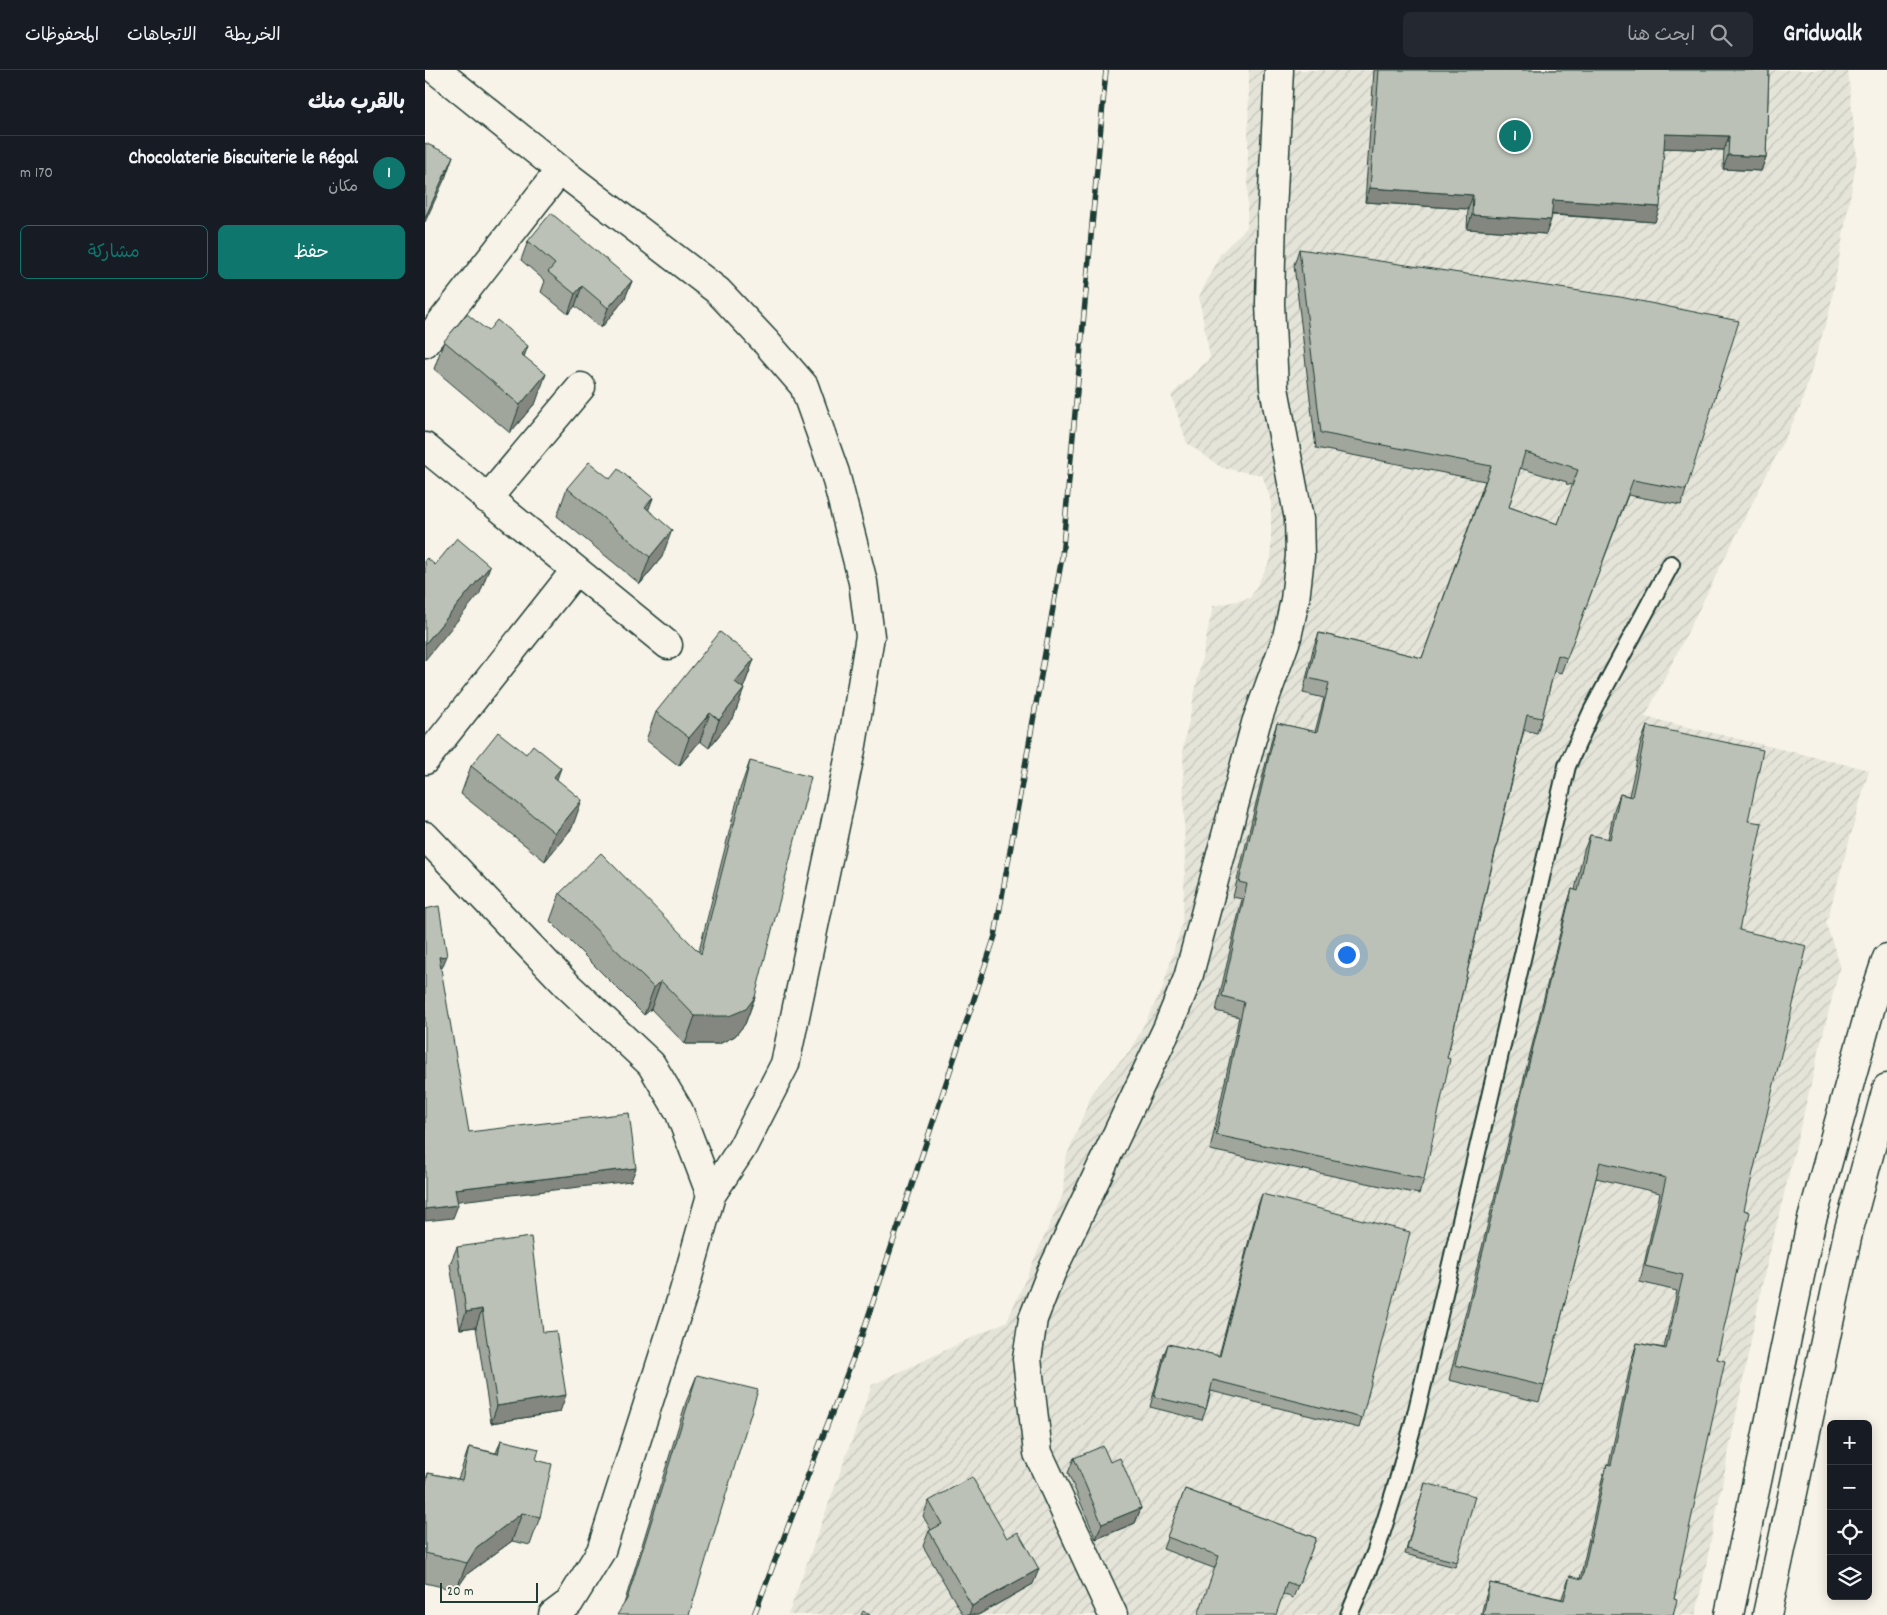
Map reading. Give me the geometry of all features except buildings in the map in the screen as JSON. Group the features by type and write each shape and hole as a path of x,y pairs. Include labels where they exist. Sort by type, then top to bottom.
{"street":[{"path":"436,70 560,170 717,290 804,386 835,473 863,582 870,636 852,745 785,1064 742,1148 711,1195 684,1290 601,1551 569,1603 553,1615"},
{"path":"1113,1615 1038,1453 1027,1359 1033,1319 1051,1273 1167,1029 1188,978 1256,723 1287,637 1295,600 1300,556 1299,519 1274,388 1270,304 1272,202 1279,70"},
{"path":"425,343 560,170"},
{"path":"487,499 581,387"},
{"path":"425,447 668,645"},
{"path":"425,760 575,571"},
{"path":"425,836 568,986 651,1064 679,1111 711,1195"},
{"path":"1729,1615 1811,1224 1871,1006 1887,958"},
{"path":"1767,1615 1848,1233 1887,1088"}],"lane":[{"path":"1349,1615 1376,1551 1416,1414 1567,766 1592,711 1671,564"}],"shaded area":[{"path":"1249,70 1848,70 1857,158 1830,309 1800,408 1645,717 1869,770 1826,924 1840,965 1763,1280 1696,1615 788,1615 872,1385 1007,1321 1063,1194 1065,1160 1093,1091 1130,1051 1162,990 1182,923 1185,872 1183,748 1213,606 1250,598 1271,559 1271,500 1262,475 1222,468 1187,443 1171,395 1210,358 1199,297 1220,254 1247,227"}],"railway":[{"path":"754,1615 862,1335 995,936 1062,557 1106,70"}],"place":[{"name":"Chocolaterie Biscuiterie le Régal","path":"1515,136"}]}
